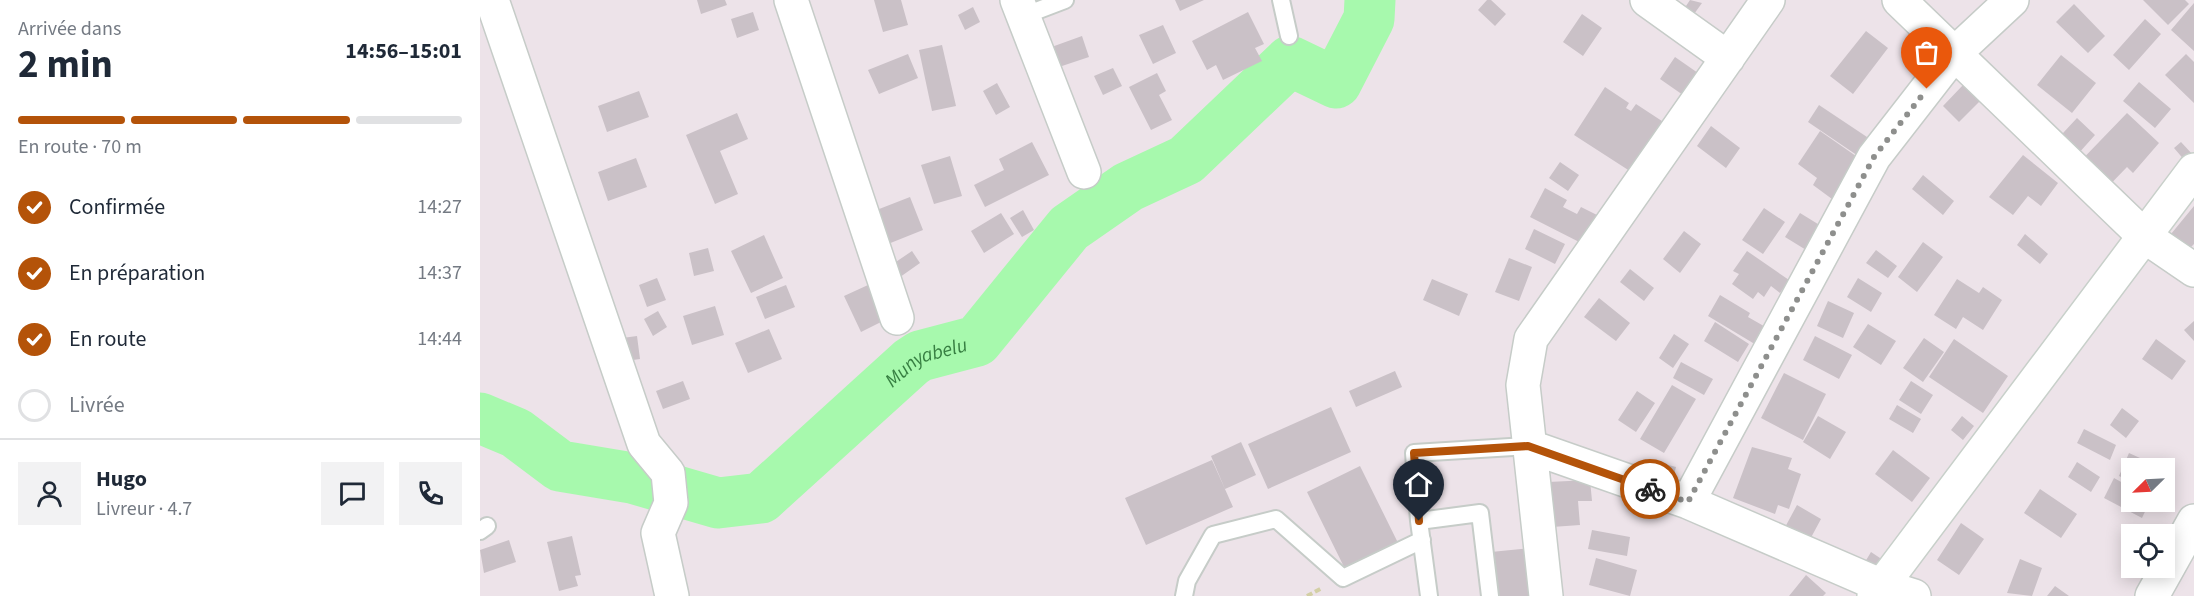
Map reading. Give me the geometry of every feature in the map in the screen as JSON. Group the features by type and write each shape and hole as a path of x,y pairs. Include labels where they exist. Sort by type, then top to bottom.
{"street":[{"path":"492,0 644,444 669,488 658,533 672,596"},
{"path":"791,0 897,318"},
{"path":"1647,0 1728,58"},
{"path":"1546,596 1523,385 1531,339 1768,0"},
{"path":"1899,0 2144,236 2194,270"},
{"path":"1688,502 1874,157 1954,54 2012,0"},
{"path":"1020,8 1084,172"},
{"path":"1878,591 2194,170"},
{"path":"1528,446 1688,502 1878,591 1914,596"},
{"path":"2152,596 2194,521"}],"lane":[{"path":"1020,8 1065,0"},
{"path":"1281,0 1289,36"},
{"path":"1429,596 1419,521 1414,453 1528,446"},
{"path":"1419,521 1480,513 1490,596"},
{"path":"1184,596 1188,581 1213,535 1276,519 1343,578 1422,540"}],"building":[{"path":"697,0 725,0 727,5 701,14"},
{"path":"874,0 901,0 908,25 883,32"},
{"path":"1175,0 1204,0 1180,11"},
{"path":"1487,0 1491,0 1506,14 1495,26 1478,10"},
{"path":"1690,0 1702,3 1689,21 1680,15"},
{"path":"2143,0 2185,0 2189,4 2168,25"},
{"path":"2194,3 2194,51 2171,30"},
{"path":"2074,4 2105,36 2088,53 2056,22"},
{"path":"973,7 980,22 965,30 958,15"},
{"path":"753,12 759,30 737,38 731,19"},
{"path":"1248,12 1264,44 1255,48 1262,61 1223,80 1216,65 1207,70 1192,41"},
{"path":"1582,14 1602,28 1583,56 1563,42"},
{"path":"2145,19 2161,34 2129,70 2113,55"},
{"path":"1163,25 1176,53 1153,64 1139,35"},
{"path":"1866,31 1888,48 1853,94 1830,76"},
{"path":"1082,36 1089,57 1053,69 1046,49"},
{"path":"942,45 956,106 932,111 919,50"},
{"path":"908,54 918,78 879,94 868,70"},
{"path":"2186,54 2194,62 2194,103 2165,75"},
{"path":"2061,55 2096,83 2072,113 2037,85"},
{"path":"1675,57 1698,73 1683,95 1660,79"},
{"path":"1113,68 1122,86 1103,95 1094,76"},
{"path":"1157,73 1166,91 1159,95 1172,120 1151,130 1129,87"},
{"path":"2139,82 2171,109 2155,128 2123,101"},
{"path":"997,83 1010,107 996,115 983,91"},
{"path":"1963,85 1980,101 1959,122 1943,106"},
{"path":"1605,87 1629,103 1626,108 1631,111 1636,104 1668,125 1636,175 1574,135"},
{"path":"639,91 649,117 607,132 598,106"},
{"path":"1819,105 1879,145 1867,162 1808,122"},
{"path":"737,113 748,139 720,151 738,194 715,204 686,135"},
{"path":"2127,113 2159,143 2133,173 2127,167 2098,197 2071,171"},
{"path":"2077,118 2095,135 2069,164 2050,147"},
{"path":"1711,126 1740,148 1726,168 1697,146"},
{"path":"1820,131 1866,163 1832,199 1813,185 1817,178 1798,164"},
{"path":"1032,142 1049,175 985,207 974,185 1004,170 999,159"},
{"path":"2181,142 2194,156 2186,162 2174,148"},
{"path":"2023,155 2058,183 2041,206 2028,196 2013,215 1989,197"},
{"path":"950,156 962,196 934,204 921,165"},
{"path":"636,158 647,187 608,201 598,172"},
{"path":"1560,162 1579,175 1568,191 1549,178"},
{"path":"1923,175 1954,201 1943,215 1912,189"},
{"path":"1545,188 1567,200 1563,207 1577,214 1581,207 1603,218 1589,247 1530,217"},
{"path":"910,197 923,230 888,244 874,211"},
{"path":"2194,206 2194,244 2189,249 2171,234"},
{"path":"1764,208 1785,222 1763,254 1742,240"},
{"path":"1023,210 1034,230 1022,237 1010,218"},
{"path":"1001,213 1014,234 984,253 971,231"},
{"path":"1800,213 1826,229 1811,253 1785,237"},
{"path":"1534,229 1565,244 1555,264 1525,249"},
{"path":"1684,231 1701,244 1680,273 1663,259"},
{"path":"2025,234 2048,254 2040,264 2017,245"},
{"path":"764,235 783,278 751,293 731,251"},
{"path":"1923,242 1943,257 1917,292 1898,277"},
{"path":"708,248 714,271 694,276 689,253"},
{"path":"1876,250 1897,266 1888,278 1866,263"},
{"path":"912,251 920,263 893,282 884,270"},
{"path":"1747,251 1789,280 1780,293 1771,286 1764,297 1758,292 1753,299 1732,284 1739,274 1733,271"},
{"path":"1509,258 1532,267 1519,301 1495,292"},
{"path":"1630,269 1654,288 1644,301 1620,282"},
{"path":"657,278 666,300 647,307 639,285"},
{"path":"1858,278 1882,293 1871,312 1847,297"},
{"path":"1432,279 1468,294 1459,316 1423,300"},
{"path":"1957,279 1979,293 1983,287 2002,300 1983,330 1963,317 1956,329 1934,315"},
{"path":"786,285 795,307 765,319 756,297"},
{"path":"868,285 885,320 861,332 844,296"},
{"path":"1720,295 1750,313 1748,317 1769,329 1758,346 1708,316"},
{"path":"1599,298 1630,323 1616,341 1584,317"},
{"path":"1828,301 1854,313 1843,338 1817,326"},
{"path":"715,306 724,335 692,345 683,316"},
{"path":"658,311 667,327 653,336 644,319"},
{"path":"2194,321 2194,341 2184,330"},
{"path":"1715,322 1749,344 1738,362 1704,341"},
{"path":"1868,324 1896,341 1881,365 1853,347"},
{"path":"769,329 782,359 748,373 735,343"},
{"path":"1674,334 1689,344 1673,368 1659,358"},
{"path":"637,336 640,359 619,362 615,339"},
{"path":"1815,336 1852,355 1839,379 1803,360"},
{"path":"1924,338 1944,352 1923,382 1903,368"},
{"path":"1954,339 2008,376 1983,413 1929,377"},
{"path":"2156,339 2186,361 2172,380 2142,359"},
{"path":"1681,362 1713,379 1704,395 1673,378"},
{"path":"1395,371 1402,387 1356,407 1349,391"},
{"path":"1784,373 1826,394 1803,440 1761,418"},
{"path":"683,381 690,399 663,409 656,391"},
{"path":"1911,381 1933,395 1921,414 1899,400"},
{"path":"1672,385 1696,399 1664,453 1640,439"},
{"path":"1637,391 1655,403 1636,432 1618,420"},
{"path":"1897,405 1921,419 1913,433 1889,419"},
{"path":"1331,407 1351,452 1268,489 1248,444"},
{"path":"2122,408 2139,421 2126,438 2110,425"},
{"path":"1818,416 1846,432 1830,459 1803,442"},
{"path":"1962,416 1974,426 1963,440 1951,430"},
{"path":"2084,429 2116,445 2110,460 2077,443"},
{"path":"1241,442 1256,475 1225,489 1211,456"},
{"path":"1752,447 1792,458 1788,469 1801,474 1789,509 1778,505 1775,514 1733,498"},
{"path":"1893,450 1930,478 1912,502 1875,474"},
{"path":"2129,453 2140,458 2127,458"},
{"path":"1645,459 1676,467 1671,486 1640,478"},
{"path":"1212,460 1233,507 1146,545 1125,498"},
{"path":"2077,462 2100,477 2091,492 2068,477"},
{"path":"1360,466 1403,553 1350,579 1307,492"},
{"path":"2114,478 2121,482 2121,507 2104,498"},
{"path":"1590,480 1592,501 1578,501 1580,525 1552,527 1548,482"},
{"path":"2040,489 2077,514 2061,538 2024,513"},
{"path":"1797,505 1821,519 1807,545 1783,531"},
{"path":"2131,512 2145,512 2142,518"},
{"path":"1961,523 1984,539 1959,575 1937,560"},
{"path":"1592,530 1630,537 1627,556 1588,549"},
{"path":"572,536 581,575 575,576 578,586 559,591 547,542"},
{"path":"509,540 516,562 484,573 480,550"},
{"path":"1532,548 1537,596 1495,596 1491,552"},
{"path":"1871,552 1883,560 1874,575 1862,567"},
{"path":"1596,558 1637,570 1630,596 1589,585"},
{"path":"2020,559 2042,568 2032,596 2007,593"},
{"path":"1806,575 1826,593 1823,596 1789,596"},
{"path":"2055,586 2069,596 2047,596"}],"waterway":[{"name":"Munyabelu","path":"480,418 516,433 560,466 632,478 718,503 761,498 911,362 920,356 977,341 1069,228 1128,187 1186,160 1290,61 1336,83 1369,19 1370,0"}],"way so far":[{"path":"1650,489 1688,502 1874,157 1927,89"}],"route":[{"path":"1419,521 1414,453 1528,446 1650,489"}]}
